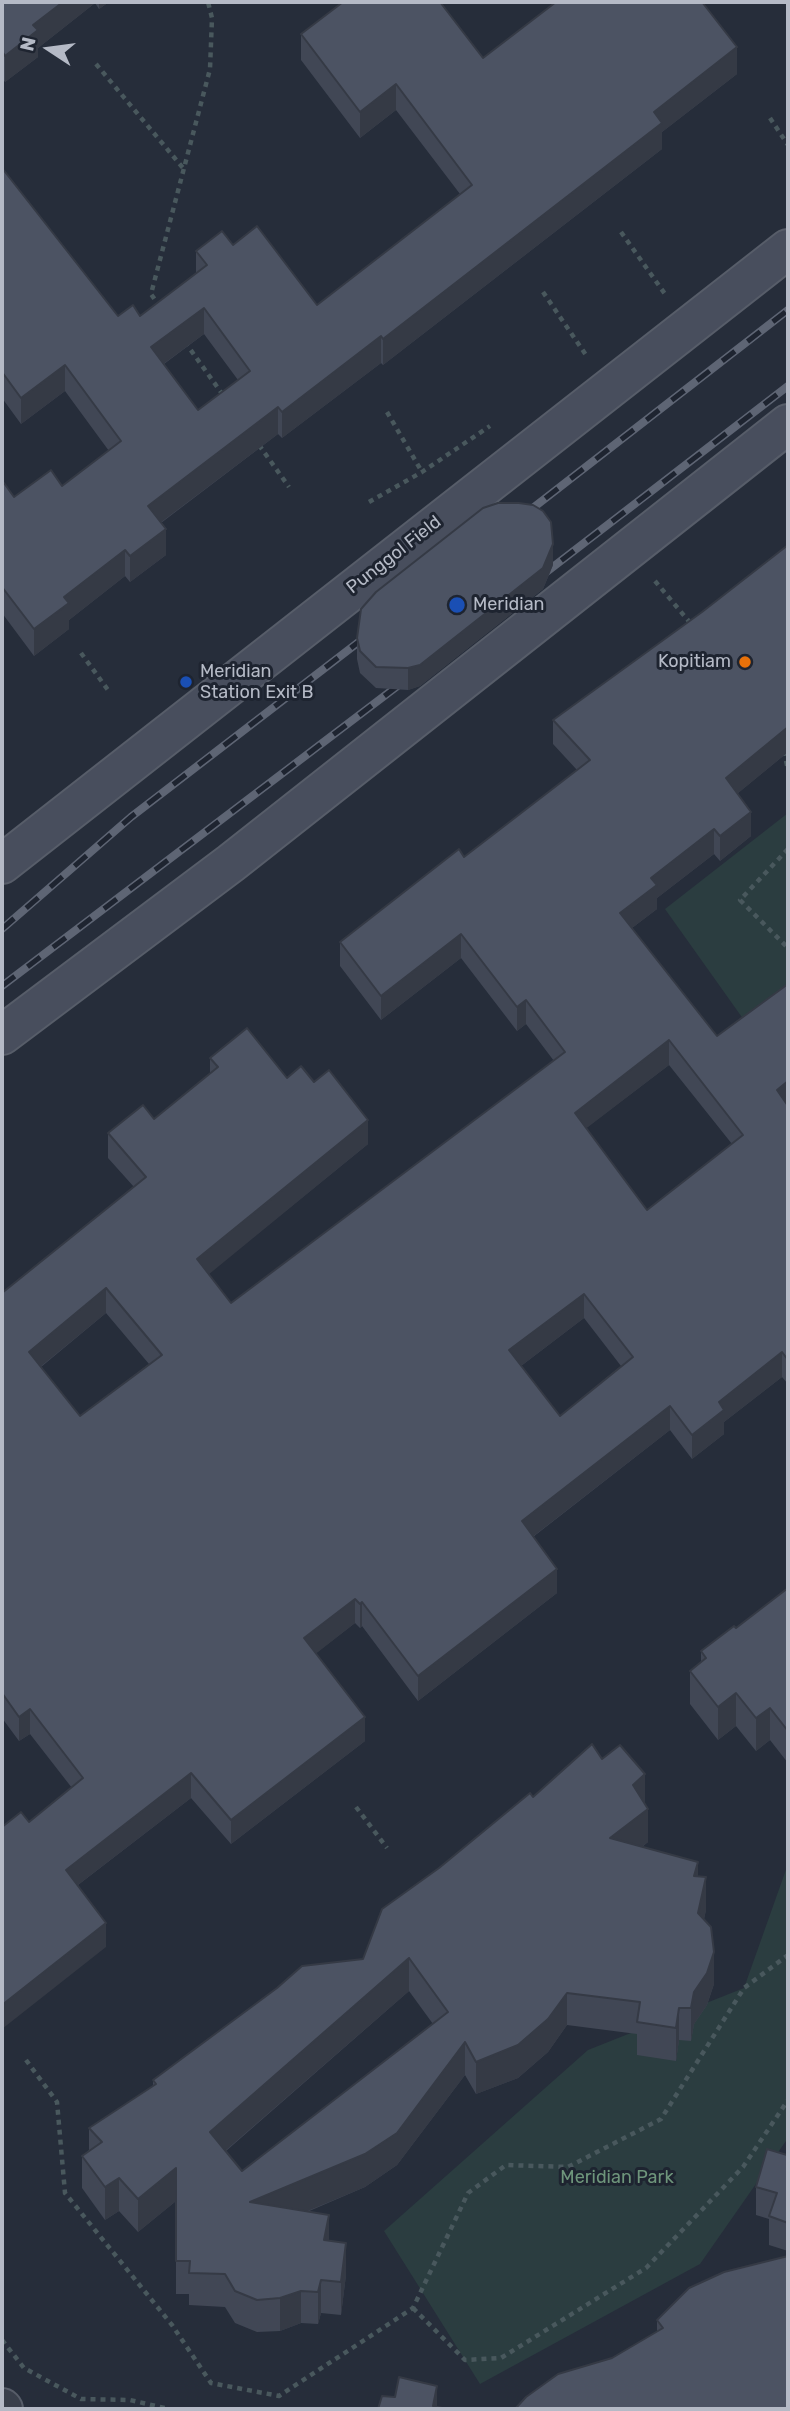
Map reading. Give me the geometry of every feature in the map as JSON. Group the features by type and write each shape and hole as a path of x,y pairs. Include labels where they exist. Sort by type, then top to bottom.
{"street":[{"name":"Punggol Field","path":"2,864 788,249"},
{"path":"2,1035 231,863 788,425"}],"path":[{"path":"167,316 150,293 211,69 212,18 208,2"},
{"path":"96,64 184,169"},
{"path":"770,118 788,145"},
{"path":"621,232 670,300"},
{"path":"543,292 588,358"},
{"path":"183,339 224,396"},
{"path":"387,412 422,472"},
{"path":"256,441 289,487"},
{"path":"652,578 694,626"},
{"path":"81,653 108,690"},
{"path":"778,743 786,753 788,770"},
{"path":"788,849 740,900 788,948"},
{"path":"356,1807 387,1848"},
{"path":"26,2060 57,2102 65,2193 172,2325 211,2383 279,2396 413,2308 468,2193 506,2165 568,2167 661,2119 744,1988 788,1955"},
{"path":"413,2308 465,2360 501,2358 646,2268 743,2167 788,2100"},
{"path":"2,2340 24,2368 81,2399 130,2400 169,2409"}],"green space":[{"path":"788,813 788,1082 665,909"},
{"name":"Meridian Park","path":"788,1864 788,2138 700,2264 480,2384 384,2231 588,2050 744,1988"}],"building":[{"path":"2,2 63,2 33,25 38,30 5,56 2,51"},
{"path":"343,2 440,2 483,58 556,2 702,2 737,47 654,112 662,123 383,339 381,336 282,412 278,407 148,506 166,529 130,556 125,550 64,597 69,603 34,629 2,587 2,485 4,483 14,497 51,470 62,486 121,441 65,365 21,398 2,372 2,168 118,316 133,305 140,316 207,265 196,251 222,231 233,245 257,226 317,305 472,185 396,84 360,112 301,34","holes":["204,308 250,371 198,410 151,347"]},
{"name":"Meridian","path":"498,503 533,505 543,511 551,522 553,544 543,568 420,665 408,668 376,667 360,651 357,638 361,609 376,592 483,508"},
{"path":"788,545 788,727 726,778 751,812 720,836 714,829 651,878 657,885 620,913 717,1036 788,984 788,1081 777,1090 788,1106 788,1360 782,1352 719,1402 724,1410 692,1435 670,1406 522,1521 557,1569 418,1676 362,1602 360,1604 355,1599 304,1638 365,1717 231,1820 191,1773 66,1870 106,1923 2,2005 2,1827 21,1812 29,1822 83,1778 30,1709 19,1717 2,1693 2,1293 146,1177 108,1133 143,1105 154,1119 218,1067 210,1058 247,1028 287,1078 301,1066 314,1082 329,1070 368,1120 197,1259 231,1303 565,1052 526,1000 517,1007 461,934 381,996 340,942 459,849 464,857 590,760 553,720 702,612","holes":["669,1040 743,1135 647,1210 575,1113","106,1288 162,1355 80,1416 29,1352","584,1294 633,1357 560,1416 509,1350"]},
{"path":"788,1588 788,1731 770,1708 756,1718 736,1693 718,1707 690,1671 706,1658 701,1651"},
{"path":"592,1744 602,1759 620,1745 645,1774 633,1785 648,1809 610,1838 698,1862 694,1876 706,1877 698,1913 711,1927 714,1952 707,1973 694,1992 691,2008 679,2008 676,2028 637,2022 640,2002 567,1993 548,2019 518,2045 476,2062 465,2042 397,2133 365,2154 250,2202 329,2215 324,2240 346,2243 341,2282 321,2280 318,2292 301,2291 280,2298 257,2300 235,2291 225,2274 189,2273 190,2261 176,2261 176,2168 138,2199 119,2178 105,2187 82,2156 102,2142 89,2128 156,2084 153,2080 277,1988 302,1966 363,1959 382,1909 439,1868 530,1793 533,1797","holes":["409,1958 448,2012 242,2171 210,2132"]},
{"path":"767,2149 787,2155 788,2152 788,2223 769,2216 777,2193 756,2187"},
{"path":"788,2256 788,2409 515,2409 526,2397 558,2374 612,2358 663,2328 657,2320 689,2288 724,2272"},
{"path":"399,2377 437,2386 433,2406 447,2409 378,2409 382,2396 395,2397"}],"railway":[{"path":"520,518 788,310"},
{"path":"536,580 788,386"},
{"path":"2,929 131,817 373,631"},
{"path":"2,986 408,678"}],"place":[{"name":"Meridian","path":"457,605"},
{"name":"Kopitiam","path":"745,662"},
{"name":"Meridian Station Exit B","path":"186,682"}]}
